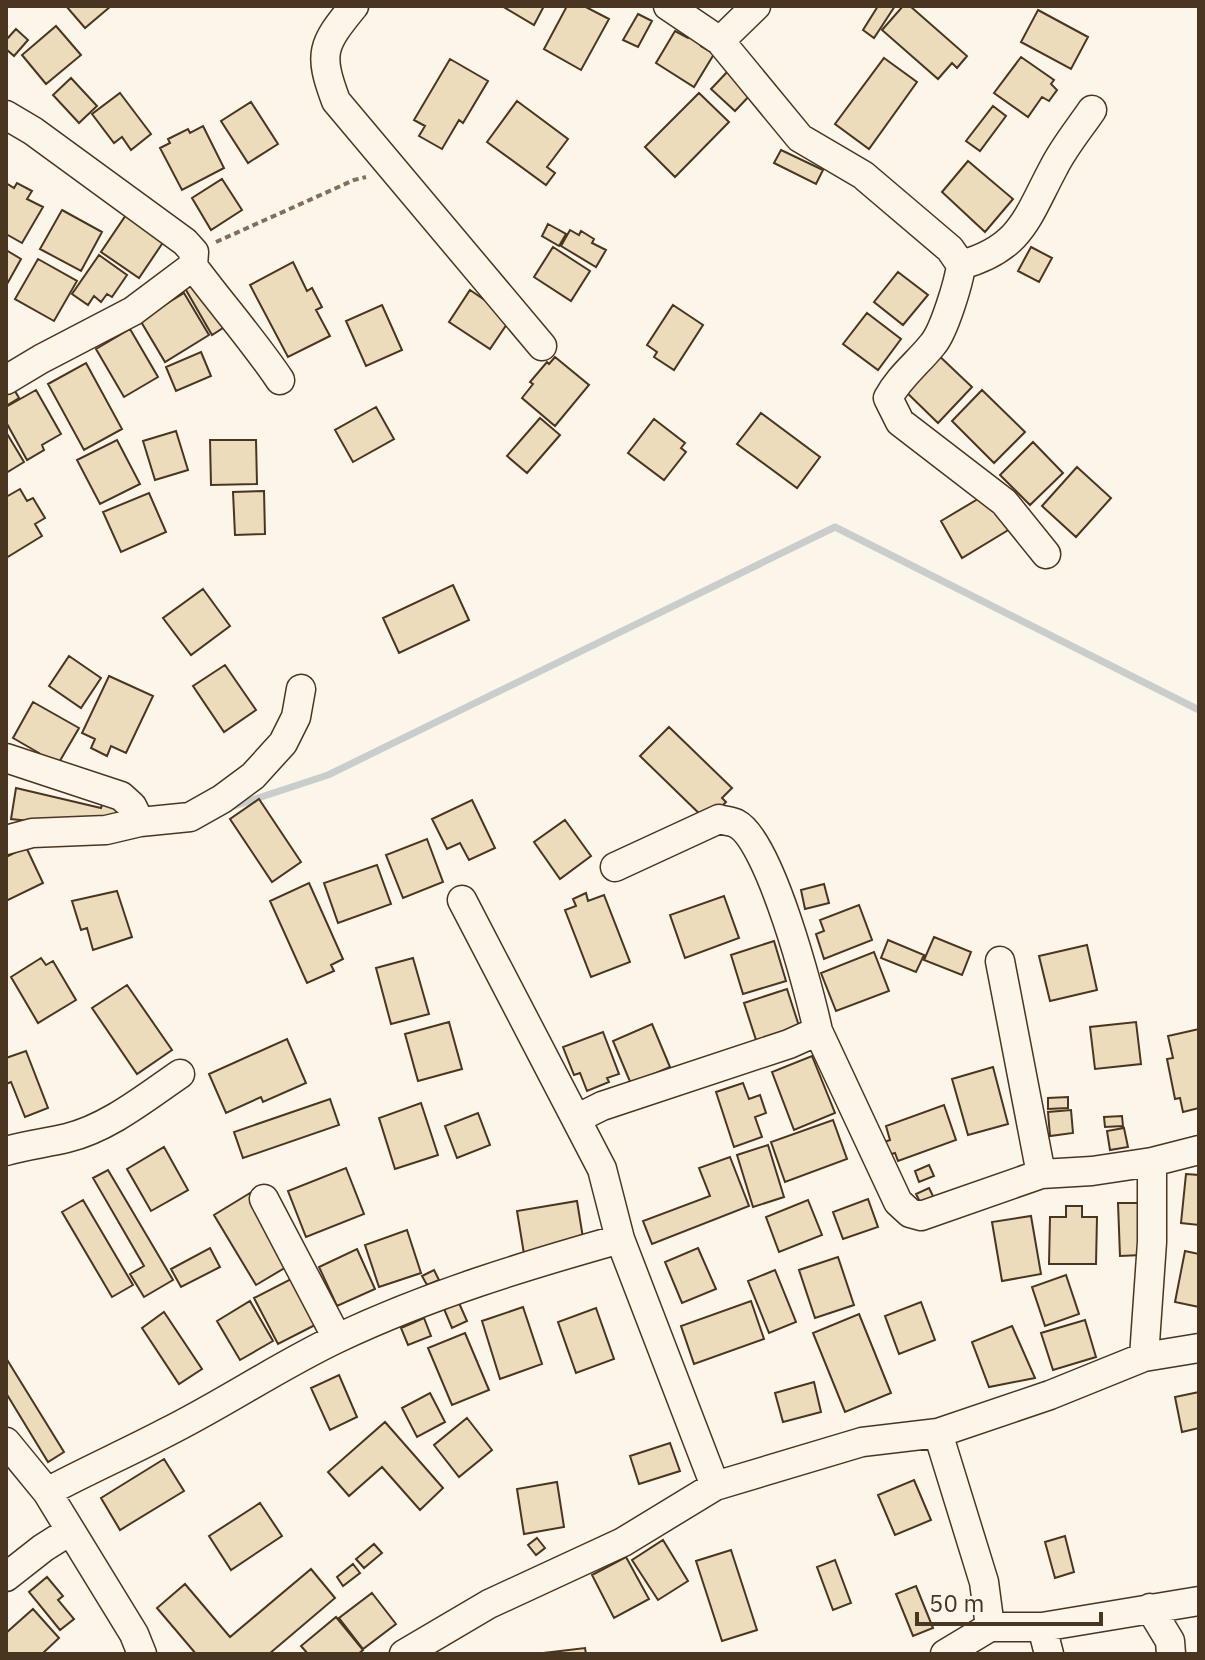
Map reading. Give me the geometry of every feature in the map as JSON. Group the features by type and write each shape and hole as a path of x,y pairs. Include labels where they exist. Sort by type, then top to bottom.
{"street":[{"path":"354,6 324,48 325,71 336,101 542,346"},
{"path":"668,6 720,41 800,138 863,175 950,249 961,265 936,341 898,380 888,398 900,422 1004,502 1046,554"},
{"path":"720,41 756,6"},
{"path":"961,265 987,258 1010,242 1032,212 1055,164 1092,110"},
{"path":"6,115 46,140 185,242 224,308 255,342 280,380"},
{"path":"6,380 133,311 194,259"},
{"path":"6,840 32,833 106,830 140,822 190,817 253,776 283,743 296,717 301,689"},
{"path":"6,758 121,796 132,806 140,822"},
{"path":"615,867 719,819 737,824 750,835 778,892 818,1031 898,1202 910,1213 921,1216 1041,1174 1092,1171 1152,1162 1199,1150"},
{"path":"462,900 602,1169 620,1239 715,1486"},
{"path":"1000,961 1041,1174"},
{"path":"576,1119 602,1106 789,1044 818,1031"},
{"path":"6,1151 28,1144 69,1138 119,1115 180,1074"},
{"path":"1144,1357 1152,1242 1152,1162"},
{"path":"264,1199 337,1338"},
{"path":"47,1492 103,1461 166,1433 337,1338 447,1292 519,1267 620,1239"},
{"path":"404,1654 489,1604 623,1542 715,1486 862,1442 938,1433 1050,1395 1144,1357 1199,1348"},
{"path":"938,1433 984,1582 990,1627"},
{"path":"6,1442 47,1492 134,1634 142,1654"},
{"path":"6,1577 70,1531"},
{"path":"945,1654 990,1627 1046,1640 1150,1608 1199,1601"},
{"path":"1150,1608 1170,1641 1171,1654"}],"path":[{"path":"194,259 354,180 396,170"}],"building":[{"path":"66,6 111,6 85,28"},
{"path":"502,6 544,6 534,25"},
{"path":"567,6 584,6 609,19 581,70 544,49"},
{"path":"878,6 895,6 874,38 863,30"},
{"path":"903,6 910,6 967,56 957,68 952,63 938,79 882,30"},
{"path":"1038,10 1088,37 1071,69 1021,42"},
{"path":"638,14 652,21 638,47 623,40"},
{"path":"56,26 81,55 46,84 22,55"},
{"path":"16,29 28,40 14,56 6,49 6,40"},
{"path":"675,31 688,38 692,32 704,39 701,46 714,54 694,87 656,63"},
{"path":"1021,57 1054,80 1051,84 1057,90 1049,101 1042,97 1028,117 994,93"},
{"path":"884,58 917,82 869,149 835,124"},
{"path":"450,59 488,81 463,123 459,120 442,149 419,136 425,126 414,120"},
{"path":"729,70 753,92 735,111 711,89"},
{"path":"71,78 97,106 79,123 53,95"},
{"path":"120,93 151,134 131,150 122,137 114,143 92,114"},
{"path":"699,93 729,122 675,177 645,147"},
{"path":"517,101 568,139 547,167 555,173 546,185 487,142"},
{"path":"251,102 278,144 248,163 221,121"},
{"path":"993,106 1006,116 980,151 966,141"},
{"path":"203,126 224,168 182,190 160,148 170,143 168,139 188,129 190,133"},
{"path":"781,150 823,170 816,184 774,163"},
{"path":"968,161 1013,199 985,232 942,192"},
{"path":"222,179 242,210 211,230 192,198"},
{"path":"6,183 14,188 17,183 32,191 27,199 43,207 22,243 6,234"},
{"path":"62,210 102,232 81,271 40,249"},
{"path":"128,212 166,238 139,278 101,252"},
{"path":"548,224 566,234 559,246 542,236"},
{"path":"570,230 579,235 581,231 594,239 592,243 606,250 596,267 561,246"},
{"path":"553,247 590,271 571,301 534,277"},
{"path":"1031,247 1052,258 1039,282 1018,271"},
{"path":"6,250 21,259 6,286"},
{"path":"99,255 127,275 112,297 107,294 101,302 94,296 88,305 72,294"},
{"path":"38,259 77,281 54,321 15,299"},
{"path":"293,262 307,291 312,288 322,307 316,310 330,336 288,357 250,285"},
{"path":"898,272 928,295 903,325 874,302"},
{"path":"196,275 226,326 212,335 182,283"},
{"path":"470,290 511,318 490,349 449,322"},
{"path":"184,293 209,335 165,362 140,320"},
{"path":"382,305 402,350 366,366 346,321"},
{"path":"673,305 703,325 674,370 654,357 657,352 647,345"},
{"path":"867,313 901,339 878,370 843,344"},
{"path":"130,329 158,377 124,397 96,349"},
{"path":"934,351 972,387 938,423 900,386"},
{"path":"201,352 211,376 176,391 166,367"},
{"path":"555,357 589,385 555,426 522,398 533,384 530,382"},
{"path":"86,363 122,429 84,450 48,384"},
{"path":"6,380 19,398 6,406"},
{"path":"36,390 61,434 42,445 44,450 27,460 6,422 6,407"},
{"path":"982,390 1025,432 994,463 952,421"},
{"path":"376,407 394,439 353,462 335,430"},
{"path":"761,413 820,457 797,488 737,444"},
{"path":"540,418 560,435 527,473 507,456"},
{"path":"654,419 685,443 681,448 686,452 664,480 628,453"},
{"path":"176,431 188,470 155,480 143,441"},
{"path":"6,432 24,462 6,473"},
{"path":"117,440 140,484 100,504 77,460"},
{"path":"210,440 256,440 257,484 211,485"},
{"path":"1033,442 1063,473 1030,505 1000,475"},
{"path":"1077,467 1111,498 1076,537 1042,506"},
{"path":"20,489 27,501 33,498 45,518 35,524 42,536 6,558 6,497"},
{"path":"264,491 265,534 235,535 233,492"},
{"path":"149,493 166,532 121,552 103,512"},
{"path":"988,493 1010,529 962,558 941,521"},
{"path":"453,585 469,620 399,653 383,618"},
{"path":"203,589 230,626 191,655 163,618"},
{"path":"69,656 101,678 81,708 49,686"},
{"path":"225,665 256,710 224,732 193,686"},
{"path":"109,676 153,696 126,753 111,746 107,756 91,748 95,739 82,733"},
{"path":"33,702 79,728 54,771 35,760 39,753 13,738"},
{"path":"669,727 732,788 722,798 726,802 707,821 640,756"},
{"path":"16,788 101,808 103,802 124,807 119,824 105,829 11,819"},
{"path":"259,799 301,862 272,882 230,819"},
{"path":"472,800 495,848 469,860 460,843 447,849 432,819"},
{"path":"565,820 591,856 560,879 534,842"},
{"path":"427,839 443,882 403,898 386,855"},
{"path":"26,847 43,883 6,901 6,857"},
{"path":"377,865 391,904 338,923 324,883"},
{"path":"309,883 343,959 331,965 334,971 307,983 270,901"},
{"path":"824,884 829,903 805,909 801,890"},
{"path":"117,891 132,937 93,950 87,928 81,930 72,901"},
{"path":"586,893 588,901 604,895 630,962 591,977 565,910 576,906 573,899"},
{"path":"724,896 739,938 685,958 670,915"},
{"path":"859,905 872,940 824,959 816,934 824,931 820,920"},
{"path":"934,937 971,952 962,975 924,960"},
{"path":"888,940 924,955 916,972 881,958"},
{"path":"774,941 786,981 743,994 731,955"},
{"path":"1087,945 1097,990 1050,1001 1039,956"},
{"path":"874,952 889,991 836,1011 821,973"},
{"path":"41,958 46,965 53,961 76,1000 38,1023 11,977"},
{"path":"413,958 429,1014 391,1024 376,968"},
{"path":"127,985 172,1050 137,1074 92,1008"},
{"path":"787,989 800,1029 757,1043 744,1003"},
{"path":"449,1022 462,1069 418,1081 405,1034"},
{"path":"1136,1022 1141,1064 1095,1069 1090,1027"},
{"path":"652,1024 670,1067 631,1084 613,1041"},
{"path":"1199,1029 1199,1108 1183,1112 1180,1098 1175,1099 1167,1059 1173,1058 1168,1036"},
{"path":"603,1032 619,1074 587,1091 580,1073 574,1075 563,1047"},
{"path":"287,1039 306,1083 263,1102 261,1097 226,1113 209,1074"},
{"path":"26,1051 48,1108 25,1117 11,1082 6,1084 6,1058"},
{"path":"812,1056 835,1113 794,1130 772,1072"},
{"path":"993,1067 1008,1124 968,1135 952,1079"},
{"path":"743,1083 749,1099 760,1095 766,1113 755,1117 762,1137 734,1147 716,1092"},
{"path":"1068,1097 1068,1108 1048,1109 1048,1098"},
{"path":"330,1099 339,1125 243,1158 234,1132"},
{"path":"421,1103 438,1155 395,1169 379,1118"},
{"path":"944,1105 956,1140 898,1161 895,1153 888,1155 884,1142 890,1140 886,1126"},
{"path":"1071,1110 1073,1133 1050,1136 1048,1112"},
{"path":"478,1113 490,1145 457,1158 445,1126"},
{"path":"1122,1116 1123,1126 1105,1127 1104,1117"},
{"path":"833,1120 847,1159 785,1182 771,1142"},
{"path":"1124,1128 1128,1147 1110,1150 1107,1131"},
{"path":"768,1145 784,1197 753,1207 737,1155"},
{"path":"164,1147 188,1190 151,1211 127,1169"},
{"path":"730,1157 749,1206 652,1244 643,1221 710,1196 699,1168"},
{"path":"929,1165 934,1176 919,1182 915,1171"},
{"path":"346,1168 364,1214 306,1237 288,1191"},
{"path":"108,1170 173,1280 144,1297 130,1274 144,1266 93,1178"},
{"path":"1186,1174 1199,1175 1199,1225 1181,1223"},
{"path":"929,1188 935,1200 922,1206 916,1194"},
{"path":"250,1193 293,1263 256,1285 214,1215"},
{"path":"868,1199 878,1227 843,1239 833,1212"},
{"path":"83,1200 133,1285 112,1297 62,1212"},
{"path":"808,1200 822,1235 779,1252 766,1217"},
{"path":"577,1201 584,1244 524,1254 517,1211"},
{"path":"1118,1203 1141,1203 1142,1255 1120,1256"},
{"path":"1066,1206 1082,1206 1082,1217 1097,1217 1096,1264 1049,1264 1050,1217 1066,1217"},
{"path":"1031,1216 1041,1274 1002,1281 992,1222"},
{"path":"407,1230 421,1273 379,1287 365,1245"},
{"path":"210,1248 220,1267 181,1287 171,1269"},
{"path":"698,1248 716,1289 682,1303 665,1262"},
{"path":"357,1249 375,1289 337,1306 319,1267"},
{"path":"1185,1251 1199,1254 1199,1307 1175,1302"},
{"path":"838,1257 854,1305 815,1318 799,1270"},
{"path":"434,1270 439,1280 427,1285 422,1276"},
{"path":"775,1270 796,1322 769,1333 748,1281"},
{"path":"1066,1275 1079,1314 1045,1326 1032,1287"},
{"path":"293,1278 317,1324 278,1344 254,1298"},
{"path":"250,1301 273,1341 240,1360 217,1321"},
{"path":"751,1301 764,1339 694,1364 681,1326"},
{"path":"921,1302 935,1340 899,1354 885,1316"},
{"path":"459,1303 467,1321 452,1328 444,1309"},
{"path":"523,1307 542,1364 500,1379 482,1321"},
{"path":"596,1308 614,1359 576,1373 558,1322"},
{"path":"164,1312 202,1369 179,1384 142,1328"},
{"path":"859,1314 891,1393 845,1412 813,1333"},
{"path":"424,1318 431,1336 408,1345 401,1328"},
{"path":"1085,1320 1096,1357 1053,1370 1041,1333"},
{"path":"1012,1326 1035,1378 989,1387 972,1342"},
{"path":"465,1333 489,1390 452,1405 428,1348"},
{"path":"6,1358 64,1452 48,1462 6,1393"},
{"path":"339,1375 357,1417 330,1430 311,1388"},
{"path":"814,1382 821,1412 783,1422 775,1393"},
{"path":"1199,1392 1199,1428 1182,1432 1175,1397"},
{"path":"430,1393 445,1422 417,1437 402,1408"},
{"path":"467,1418 492,1450 459,1477 434,1445"},
{"path":"385,1422 443,1488 420,1510 382,1467 349,1496 328,1472"},
{"path":"670,1443 680,1471 639,1484 630,1456"},
{"path":"164,1459 184,1491 120,1530 101,1498"},
{"path":"914,1480 931,1520 895,1535 878,1495"},
{"path":"557,1482 564,1527 524,1534 517,1489"},
{"path":"260,1503 282,1536 231,1570 209,1536"},
{"path":"1065,1536 1074,1572 1055,1578 1045,1542"},
{"path":"537,1538 545,1548 536,1555 528,1545"},
{"path":"663,1540 688,1581 658,1600 632,1560"},
{"path":"374,1544 382,1553 364,1568 356,1559"},
{"path":"731,1550 757,1630 722,1641 696,1561"},
{"path":"626,1557 649,1599 614,1618 592,1575"},
{"path":"835,1560 851,1603 833,1610 817,1567"},
{"path":"353,1564 360,1573 343,1586 337,1577"},
{"path":"311,1569 335,1598 269,1654 196,1654 157,1608 185,1584 230,1637"},
{"path":"47,1577 63,1596 58,1600 74,1619 60,1630 29,1592"},
{"path":"916,1586 933,1628 913,1636 896,1594"},
{"path":"372,1593 396,1624 363,1649 339,1618"},
{"path":"33,1609 59,1638 42,1654 6,1654 6,1633"},
{"path":"336,1617 363,1650 358,1654 308,1654 301,1646"},
{"path":"585,1648 586,1654 544,1654 544,1653"}],"waterway":[{"path":"231,807 328,775 835,527 1199,710"}]}
